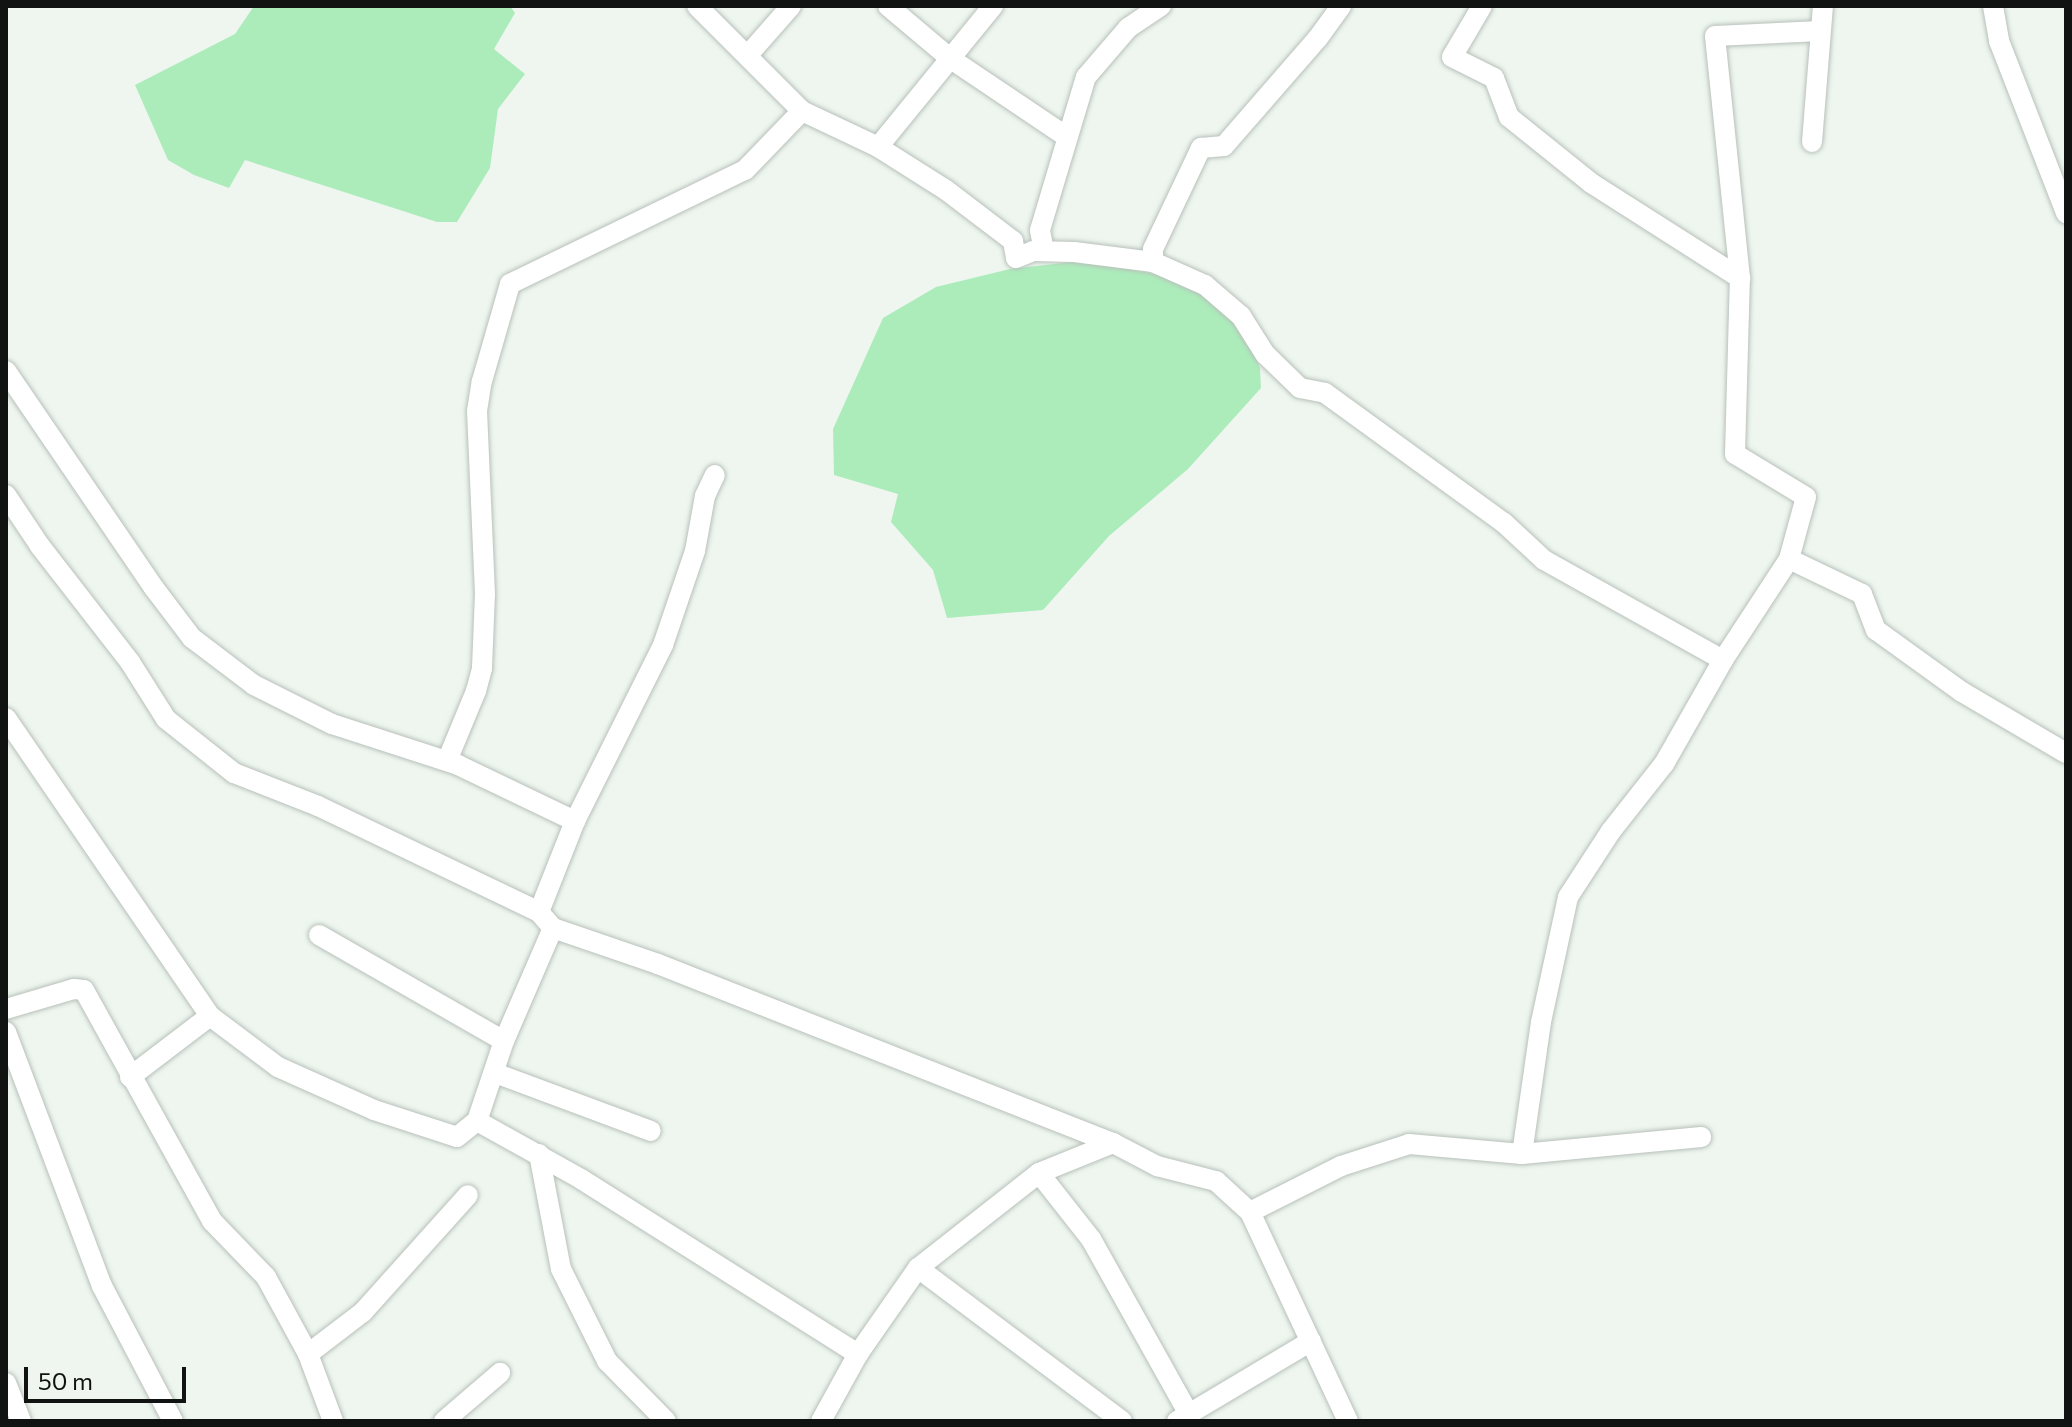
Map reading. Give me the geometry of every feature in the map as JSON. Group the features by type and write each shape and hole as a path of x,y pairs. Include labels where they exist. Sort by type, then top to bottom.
{"street":[{"path":"697,6 802,111 878,147 946,190 1013,241 1016,258 1044,251 1153,262 1205,285 1241,316 1265,354 1300,388 1325,393 1504,523 1544,560 1723,660"},
{"path":"748,55 791,6"},
{"path":"888,6 951,59 1067,137"},
{"path":"878,147 993,6"},
{"path":"1044,251 1040,230 1086,77 1128,28 1161,6"},
{"path":"1153,262 1153,249 1201,148 1224,146 1318,38 1341,6"},
{"path":"1812,142 1823,6"},
{"path":"1993,6 1999,41 2066,213"},
{"path":"1473,10 1452,57 1494,78 1509,117 1591,183 1740,278"},
{"path":"1522,1154 1541,1022 1568,897 1611,831 1664,764 1723,660 1789,559 1806,497 1735,454 1740,278 1715,36 1820,31"},
{"path":"447,761 476,691 482,668 485,594 477,411 482,381 510,284 745,170 802,111"},
{"path":"6,371 154,588 192,638 254,685 332,724 447,761 575,821"},
{"path":"539,912 575,821 663,645 695,551 705,496 715,475"},
{"path":"6,495 40,546 130,662 166,719 234,773 318,806 539,912 553,928 658,964 1113,1143 1157,1166 1216,1181 1250,1212 1348,1421"},
{"path":"1789,559 1862,594 1876,630 1962,692 2063,744"},
{"path":"6,718 210,1016 278,1067 374,1110 457,1137 477,1121 504,1041 553,928"},
{"path":"319,935 504,1041"},
{"path":"6,1009 74,989 84,990 212,1221 266,1277 308,1354 333,1421"},
{"path":"130,1077 210,1016"},
{"path":"6,1032 102,1286 173,1421"},
{"path":"495,1073 651,1131"},
{"path":"477,1121 539,1154 858,1354"},
{"path":"1250,1212 1341,1166 1409,1144 1522,1154 1701,1137"},
{"path":"827,1417 858,1354 918,1268 1039,1173 1113,1143"},
{"path":"539,1154 561,1269 607,1361 666,1421"},
{"path":"1039,1173 1091,1239 1183,1417 1311,1341"},
{"path":"308,1354 363,1312 468,1195"},
{"path":"918,1268 1122,1421"},
{"path":"444,1421 500,1373"},
{"path":"6,1383 21,1421"}],"green space":[{"path":"254,6 510,6 515,13 494,49 525,74 498,109 490,168 457,222 437,222 245,160 229,188 194,175 168,160 135,85 235,34"},
{"path":"1090,260 1187,281 1245,329 1260,368 1261,388 1188,469 1109,536 1043,610 947,618 933,570 891,522 898,494 834,475 833,429 883,318 936,287 1010,269"}]}
